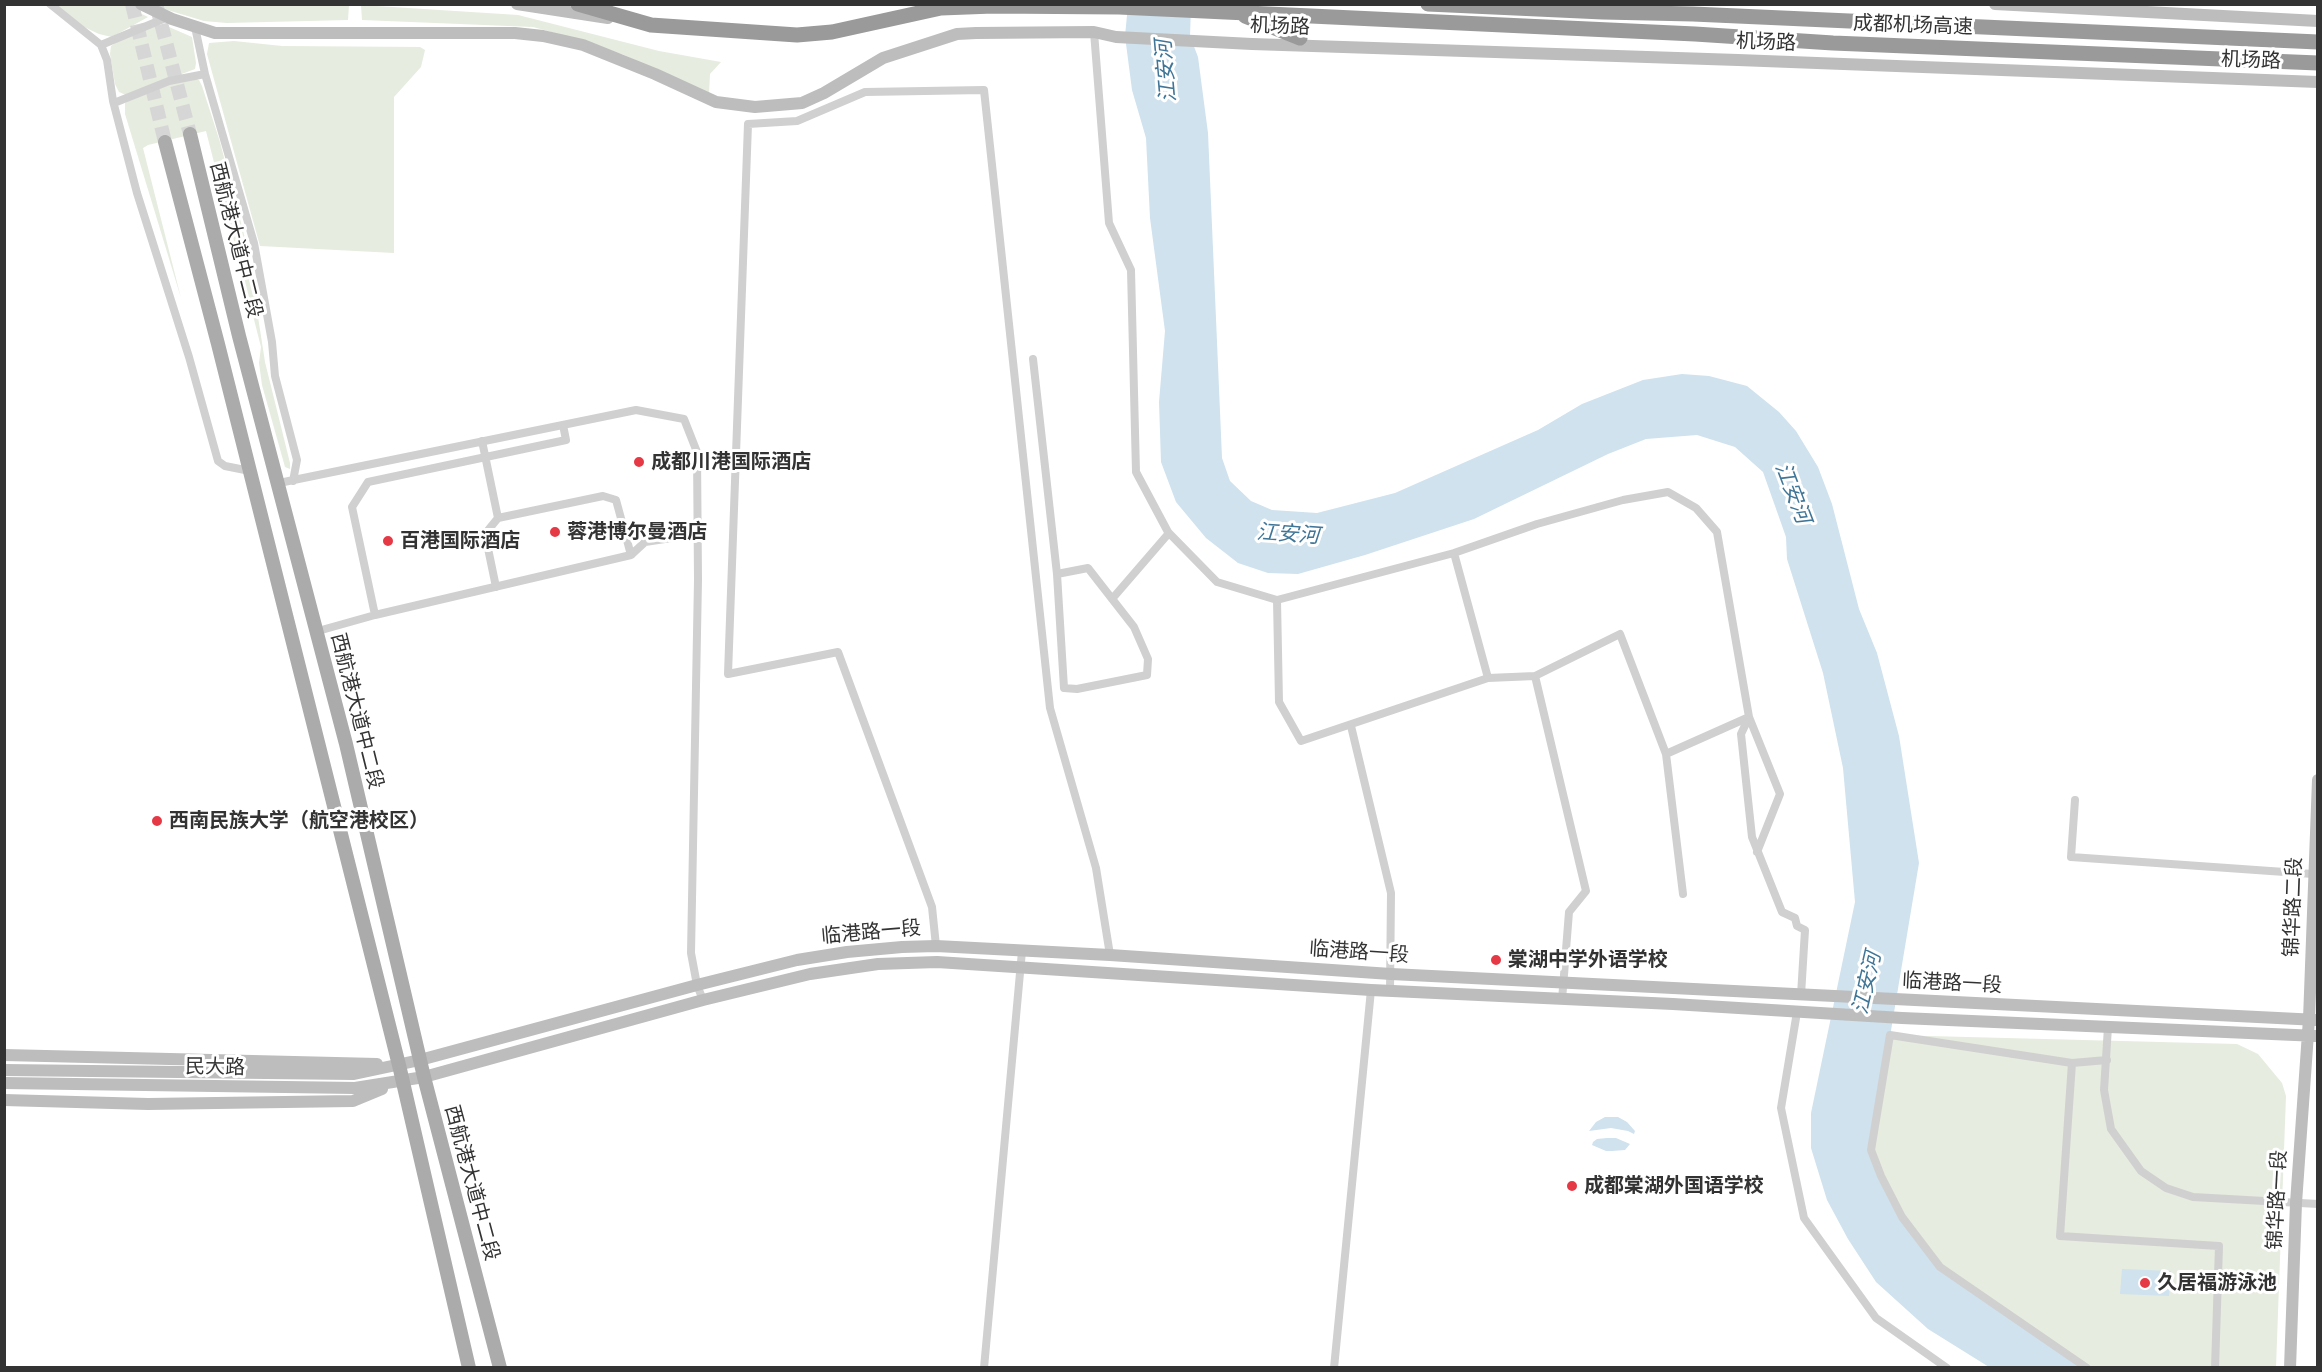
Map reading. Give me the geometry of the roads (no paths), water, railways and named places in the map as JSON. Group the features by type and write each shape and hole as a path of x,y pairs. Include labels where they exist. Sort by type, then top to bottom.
{"highway":[{"name":"成都机场高速","path":"578,4 651,25 797,34 832,32 941,8 1119,7 1844,43 2318,63"},
{"name":"成都机场高速","path":"1428,4 2318,42"},
{"path":"1234,12 1300,38"}],"main road":[{"name":"机场路","path":"141,4 168,17 215,33 515,33 543,36 583,45 716,102 755,107 802,103 824,93 883,58 957,34 1094,32 1116,37 1212,43 2318,82"},
{"path":"518,4 651,25"},
{"path":"1995,4 2318,21"},
{"path":"1252,44 1300,38 1389,43 1421,51"},
{"name":"西航港大道中二段","path":"190,134 239,336 318,631 424,1077 500,1368"},
{"path":"165,142 403,1081 469,1368"},
{"name":"锦华路二段","path":"2313,1035 2313,874 2318,780"},
{"name":"临港路一段","path":"420,1060 797,960 902,947 936,946 1391,974 2313,1019"},
{"name":"临港路一段","path":"424,1077 703,1000 810,974 878,964 937,962 1371,990 1902,1018 2313,1035"},
{"name":"锦华路一段","path":"2290,1368 2296,1203 2313,1035"},
{"path":"4,1055 399,1065"},
{"name":"民大路","path":"4,1070 354,1074 420,1060"},
{"name":"民大路","path":"4,1083 355,1088 424,1077"},
{"path":"4,1100 148,1104 353,1101 403,1081"}],"street":[{"path":"50,4 101,45 107,60 114,103 137,193 189,357 218,461 225,466 250,471"},
{"path":"101,45 168,17"},
{"path":"195,27 205,74 254,243 272,342 275,376 297,460 293,481"},
{"path":"1094,32 1109,223 1131,270 1136,472 1168,533 1217,582 1277,600 1454,553 1537,524 1623,500 1668,492 1696,508 1717,532 1749,717 1780,794 1757,852"},
{"path":"114,103 170,81 205,74"},
{"path":"936,946 932,907 838,652 728,674 748,124 797,121 865,92 984,90 1050,708 1096,868 1110,955"},
{"path":"1033,359 1057,574 1064,688 1077,689 1147,675 1148,659 1134,627 1088,568 1057,574"},
{"path":"279,483 636,410 684,419 697,452 698,534 691,953 697,985 703,1000"},
{"path":"375,615 352,507 368,482 566,440 563,425"},
{"path":"482,441 498,518"},
{"path":"496,587 485,534 498,518 603,496 616,500 631,555"},
{"path":"1112,599 1168,533"},
{"path":"318,631 375,615 631,555 645,542 698,534"},
{"path":"1454,553 1488,678"},
{"path":"1277,600 1279,702 1301,741 1488,678 1534,676 1620,634 1666,754 1683,894"},
{"path":"1534,676 1586,891 1569,912 1562,1000"},
{"path":"1666,754 1749,717"},
{"path":"1749,717 1741,734 1752,837 1782,912 1795,918 1797,926 1805,930 1802,995"},
{"path":"1351,726 1391,893 1390,991"},
{"path":"2074,800 2072,857 2313,874"},
{"path":"984,1368 1022,951"},
{"path":"1334,1368 1371,990"},
{"path":"1797,1012 1781,1108 1804,1218 1876,1318 1947,1368"},
{"path":"2108,1027 2104,1090 2111,1130 2141,1171 2166,1188 2193,1197 2318,1204"},
{"path":"2087,1368 1940,1267 1902,1217 1881,1176 1871,1150 1890,1035 2072,1063 2107,1060"},
{"path":"2072,1063 2060,1236 2220,1246 2215,1368"}],"water":[{"name":"江安河","path":"1128,5 1191,5 1190,36 1198,57 1208,133 1222,458 1230,481 1251,501 1272,510 1317,513 1395,493 1538,430 1582,404 1643,380 1682,374 1709,376 1747,386 1779,412 1796,431 1818,467 1832,504 1859,609 1877,653 1899,736 1919,863 1871,1150 1902,1217 1940,1267 2086,1367 1989,1367 1928,1329 1876,1282 1848,1239 1827,1200 1811,1148 1811,1113 1855,902 1843,768 1823,673 1787,559 1786,537 1763,472 1735,447 1697,435 1646,439 1608,454 1474,519 1365,555 1298,574 1268,573 1238,563 1206,538 1176,502 1161,462 1159,402 1165,331 1150,218 1146,138 1132,90 1125,36"},
{"path":"1605,1117 1618,1117 1627,1122 1635,1131 1634,1134 1611,1128 1589,1131 1596,1122"},
{"path":"1616,1138 1630,1144 1625,1150 1612,1151 1592,1145 1597,1139"},
{"name":"久居福游泳池","path":"2122,1269 2171,1271 2169,1296 2120,1294"}],"tunnel":[{"path":"132,4 165,142"},
{"path":"156,4 190,134"}],"place":[{"name":"成都川港国际酒店","path":"639,462"},
{"name":"蓉港博尔曼酒店","path":"555,532"},
{"name":"百港国际酒店","path":"388,541"},
{"name":"西南民族大学（航空港校区）","path":"157,821"},
{"name":"棠湖中学外语学校","path":"1496,960"},
{"name":"成都棠湖外国语学校","path":"1572,1186"},
{"name":"久居福游泳池","path":"2145,1283"}]}
